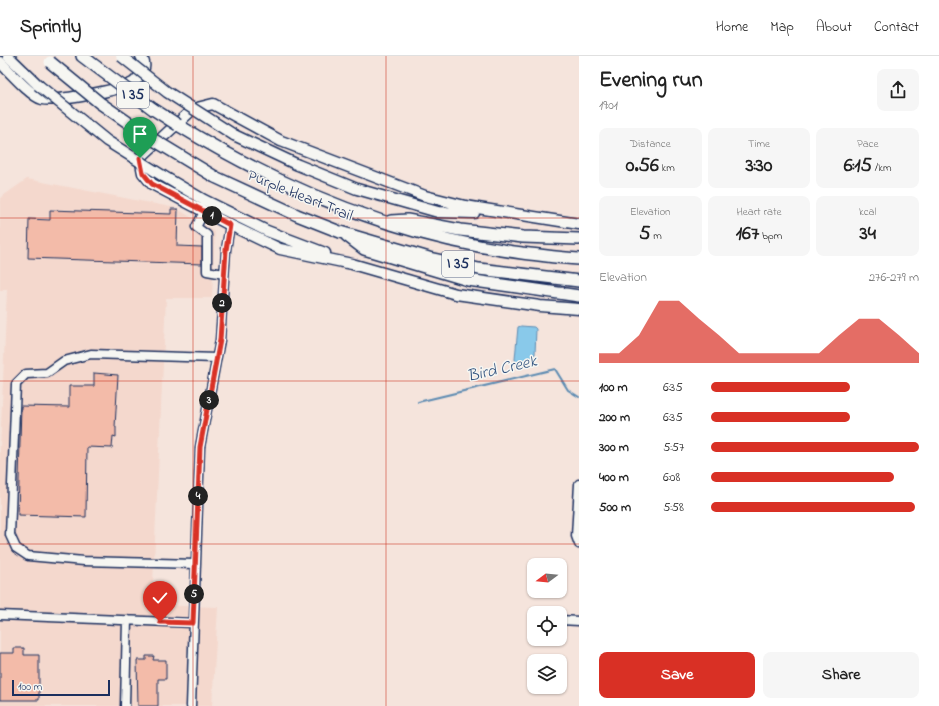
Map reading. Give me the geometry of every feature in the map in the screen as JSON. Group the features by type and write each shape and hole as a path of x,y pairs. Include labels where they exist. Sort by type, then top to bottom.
{"highway":[{"name":"Purple Heart Trail","path":"47,59 106,107 149,137 215,177 296,215 340,232 429,258 479,269 579,281"},
{"name":"Purple Heart Trail","path":"86,59 153,109 209,144 312,195 348,210 383,222 454,242 487,248 579,259"},
{"path":"383,222 407,220 460,230 523,237 579,238"},
{"path":"340,232 364,249 468,280 579,296"}],"main road":[{"path":"8,56 38,85 107,141 163,176 204,200 267,231 352,264"},
{"path":"121,56 168,92 234,135 298,165 364,191 438,212 520,215"},
{"path":"0,62 30,91 41,99 54,99 108,92 134,82 144,68 141,56"},
{"path":"579,224 465,206 425,196 281,141 213,104 193,109 140,158 143,173 152,184 204,212 280,249 352,264 456,294 540,306 579,309"}],"street":[{"path":"204,212 196,227 207,235 207,271 224,274"},
{"path":"191,706 200,447 220,340 226,250 230,225"},
{"path":"195,564 84,561 28,556 16,548 10,535 16,384 26,374 47,373 64,361 91,354 216,358"},
{"path":"579,484 576,536 579,544"},
{"path":"0,615 193,623"},
{"path":"125,706 127,620"},
{"path":"567,620 579,621"}],"shaded area":[{"path":"27,179 176,208 215,232 212,298 166,298 152,605 218,607 212,706 0,706 0,449 7,290 0,290 0,198"}],"water":[{"path":"518,327 534,327 536,329 535,354 531,358 518,364 516,363 515,359"}],"building":[{"path":"171,209 178,209 177,246 202,247 202,264 28,258 29,219 50,220 50,210 171,214"},
{"path":"94,373 118,375 115,427 116,437 113,436 112,448 87,447 86,517 18,515 21,406 69,407 69,386 94,386"},
{"path":"14,648 24,648 24,655 39,655 39,700 0,700 0,653 14,653"},
{"path":"146,656 154,656 153,660 166,660 166,679 158,679 158,706 138,706 137,660 146,660"}],"waterway":[{"name":"Bird Creek","path":"418,402 555,369 568,390 579,397"}],"route":[{"path":"140,158 143,173 152,184 230,225 226,250 220,340 200,447 193,623 160,622"}]}
